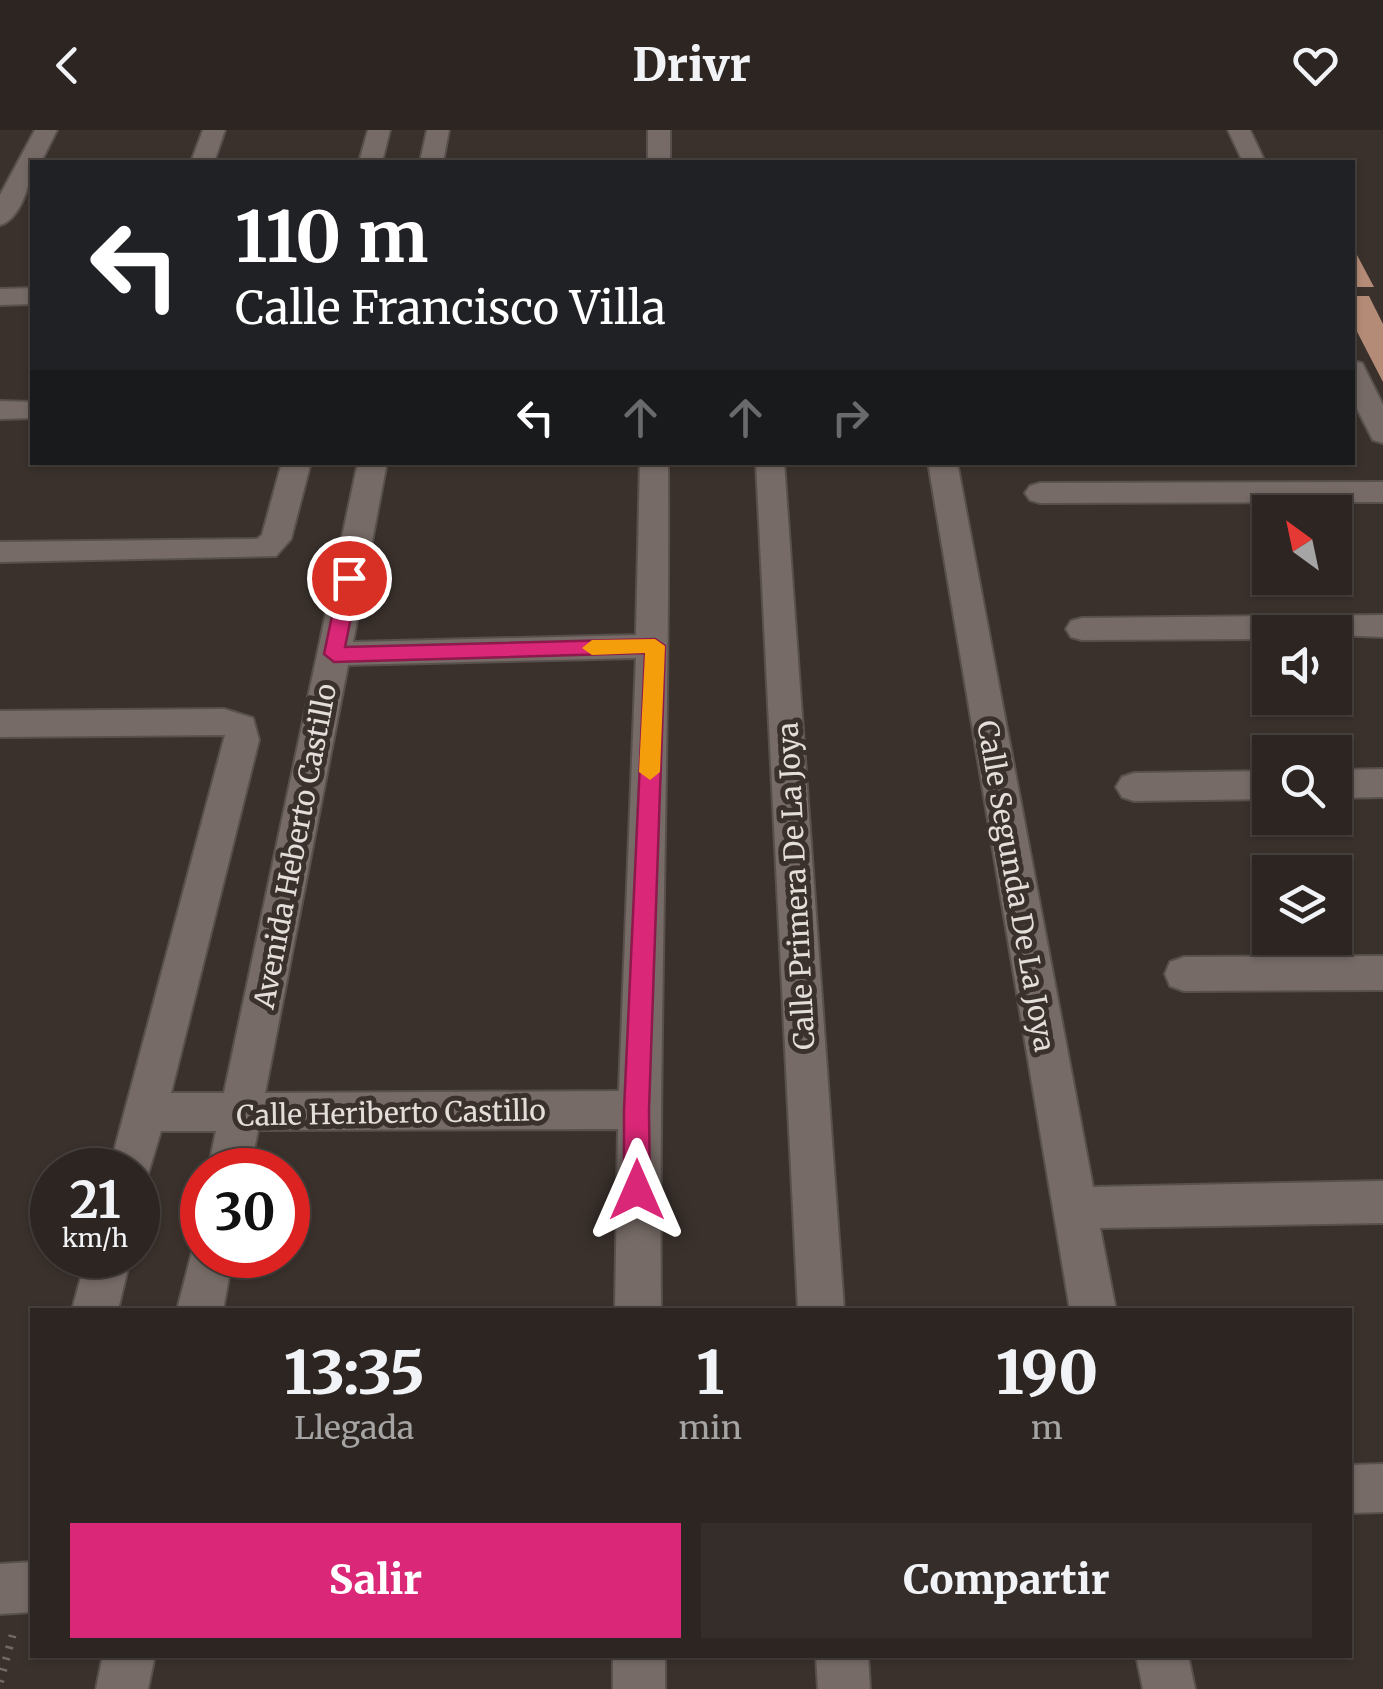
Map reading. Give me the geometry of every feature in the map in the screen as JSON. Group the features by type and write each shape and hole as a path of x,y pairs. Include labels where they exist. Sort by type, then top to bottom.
{"street":[{"path":"4,204 46,130"},
{"path":"204,160 214,130"},
{"path":"372,160 380,130"},
{"path":"432,160 438,130"},
{"path":"659,130 659,160"},
{"path":"1239,130 1253,160"},
{"path":"0,296 30,296"},
{"path":"1355,376 1374,424"},
{"path":"0,410 30,410"},
{"path":"0,552 266,549 276,540 296,465"},
{"name":"Avenida Heberto Castillo","path":"233,1148 372,465"},
{"path":"638,1308 637,1110 655,646 654,465"},
{"name":"Calle Primera De La Joya","path":"770,465 821,1308"},
{"name":"Calle Segunda De La Joya","path":"943,465 1093,1308"},
{"path":"1040,493 1383,492"},
{"path":"1082,629 1383,626"},
{"path":"334,654 655,646"},
{"path":"0,724 224,722 241,727 242,740 136,1148"},
{"path":"1352,784 1383,783"},
{"path":"1134,787 1252,785"},
{"path":"1184,974 1383,973"},
{"name":"Calle Heriberto Castillo","path":"145,1112 637,1110"},
{"path":"1073,1208 1383,1202"},
{"path":"96,1308 103,1278"},
{"path":"200,1308 206,1278"},
{"path":"1352,1489 1383,1488"},
{"path":"122,1689 128,1658"},
{"path":"639,1658 639,1689"},
{"path":"842,1658 844,1689"},
{"path":"1163,1658 1168,1689"}],"building":[{"path":"1355,255 1357,255 1374,287 1355,287"},
{"path":"1355,296 1369,296 1383,324 1383,382 1355,328"}],"slow traffic":[{"path":"592,648 655,646 650,772"}],"route":[{"path":"349,578 334,654 655,646 637,1190"}]}
